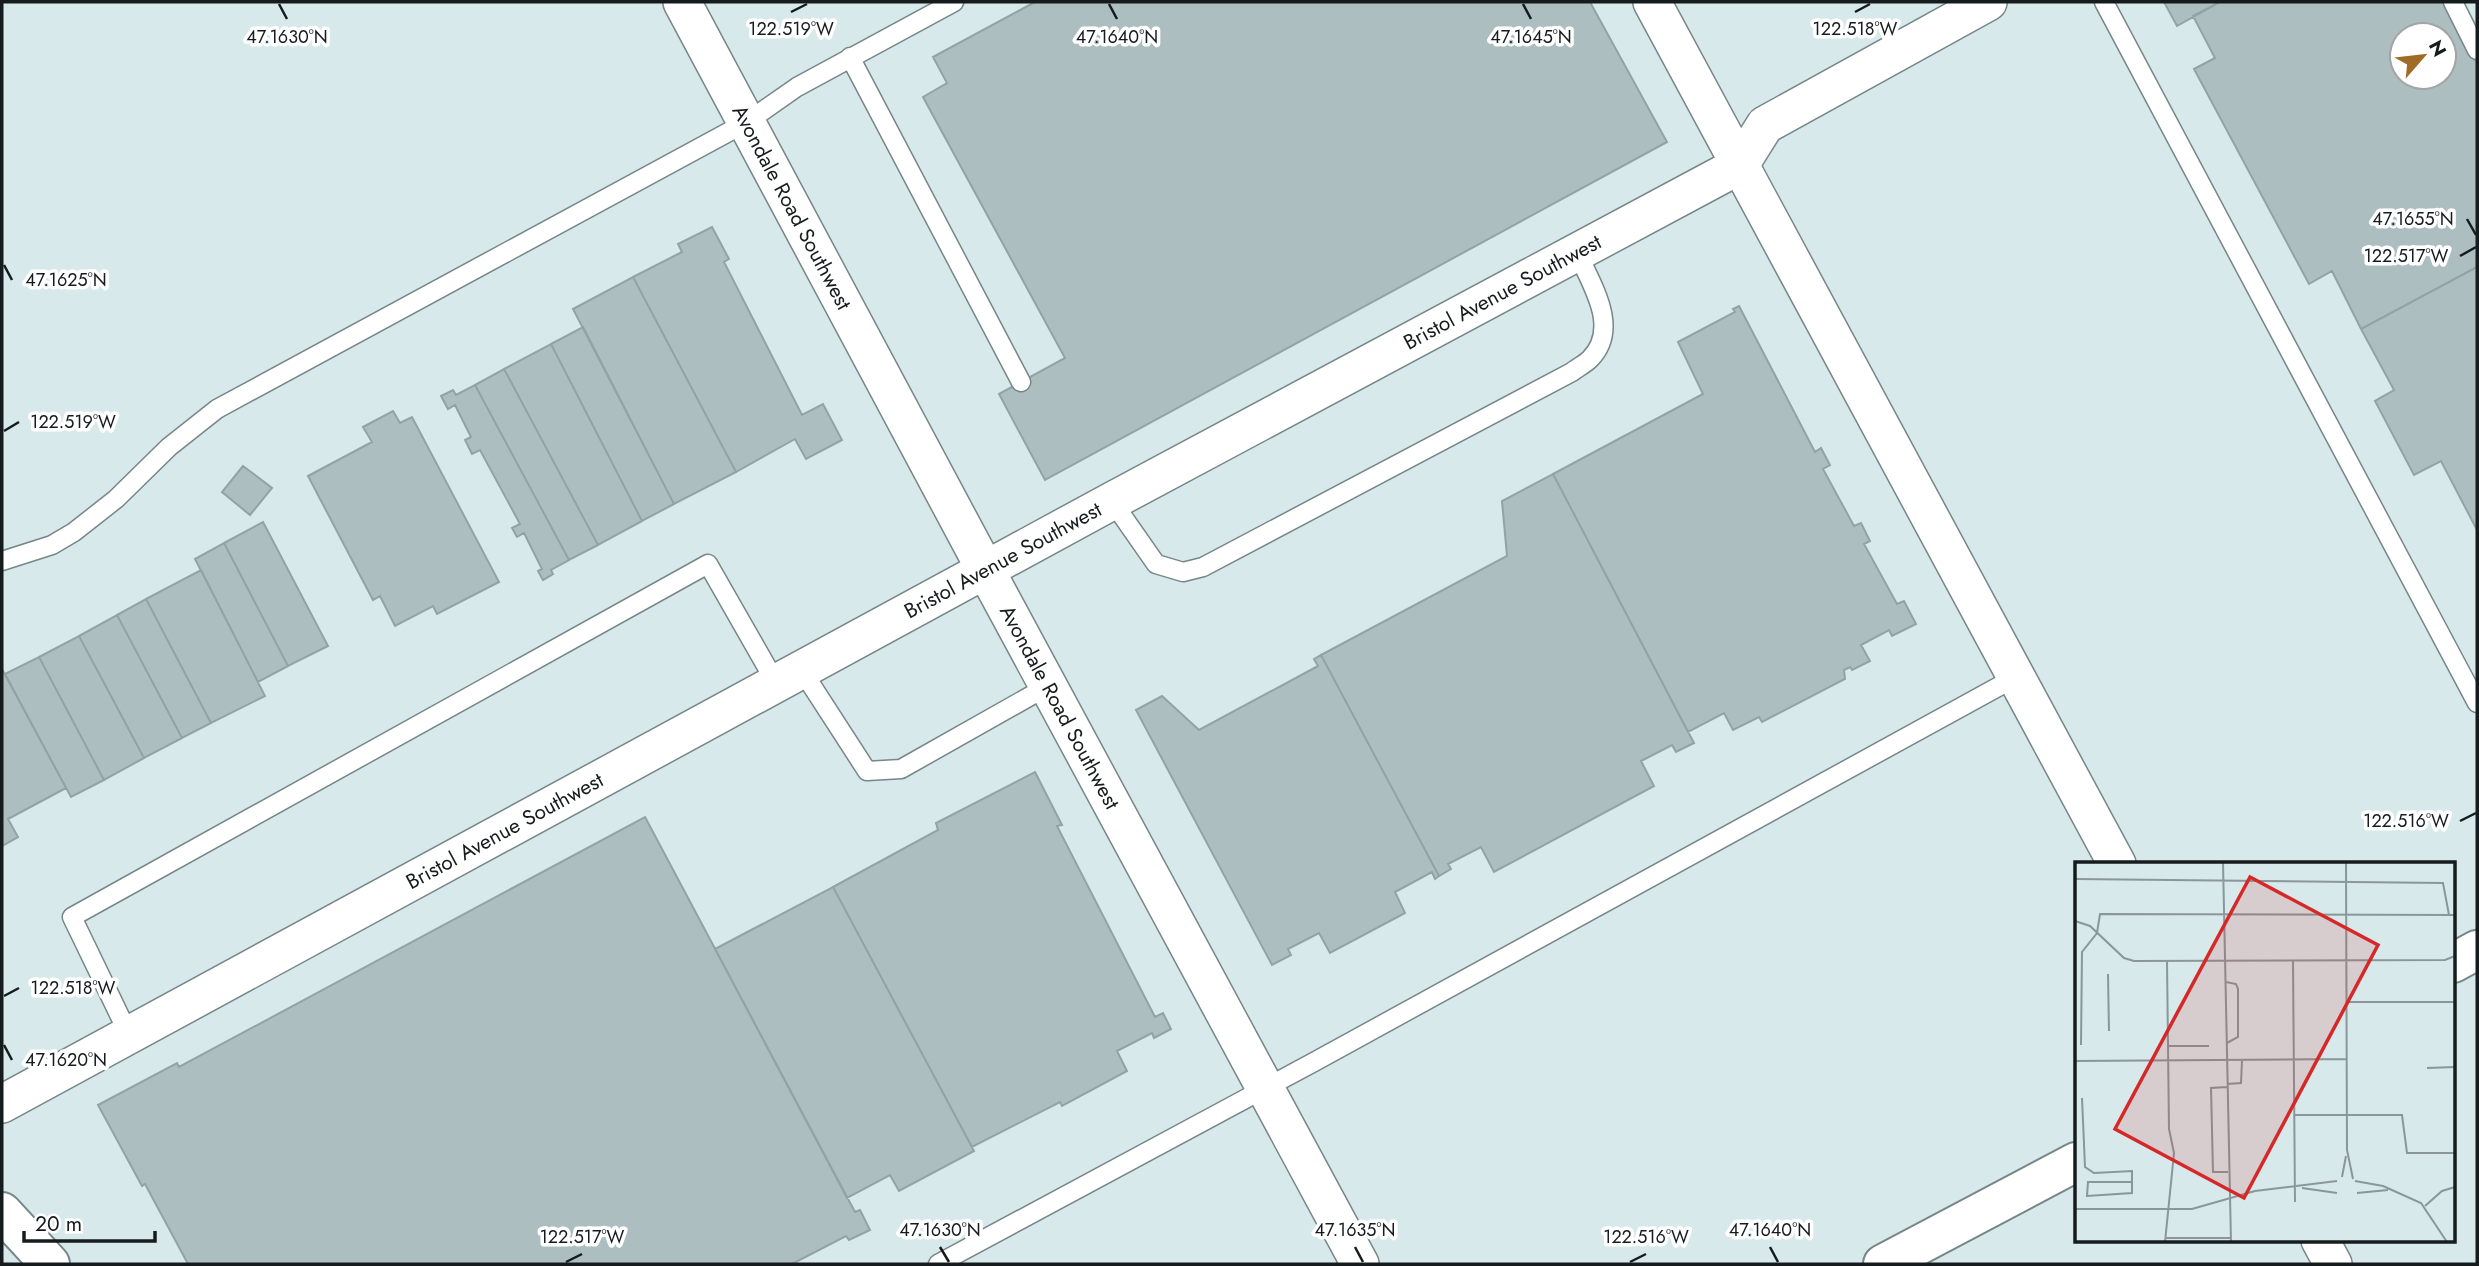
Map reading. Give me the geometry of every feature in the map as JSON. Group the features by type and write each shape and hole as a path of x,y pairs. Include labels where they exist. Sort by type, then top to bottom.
{"street":[{"name":"Avondale Road Southwest","path":"682,2 1360,1264"},
{"path":"1652,2 2116,862"},
{"name":"Bristol Avenue Southwest","path":"2,1104 985,569 1740,164 1765,125 1988,2"},
{"path":"2454,962 2477,950"},
{"path":"1905,1259 2075,1163"},
{"path":"2,1212 50,1264"},
{"path":"2321,1242 2333,1264"}],"lane":[{"path":"2,561 52,545 74,532 116,499 169,447 217,409 747,122 797,87 954,2"},
{"path":"2104,2 2477,703"},
{"path":"2453,2 2477,50"},
{"path":"850,57 1021,382"},
{"path":"1112,501 1156,564 1183,572 1203,567 1572,372 1590,360 1602,342 1605,327 1602,312 1577,252"},
{"path":"129,1035 72,917 708,564 789,676 867,771 901,769 1048,686"},
{"path":"938,1264 1264,1089 2016,677"}],"building":[{"path":"1035,2 1590,2 1667,142 1045,480 999,394 1065,358 923,97 947,83 933,57"},
{"path":"2164,2 2220,2 2177,26"},
{"path":"2220,2 2445,2 2455,21 2388,21 2388,91 2458,91 2458,27 2477,63 2477,267 2361,329 2332,271 2309,284 2194,69 2215,58 2193,16"},
{"path":"712,227 729,259 724,262 802,415 823,404 842,440 806,459 795,439 736,472 633,277 682,252 678,244"},
{"path":"2477,267 2477,530 2441,461 2414,475 2375,401 2394,390 2361,329"},
{"path":"633,277 736,472 674,504 573,309"},
{"path":"1739,306 1815,452 1821,448 1830,465 1823,469 1854,526 1861,523 1870,541 1864,544 1897,604 1904,601 1916,624 1892,636 1889,630 1861,645 1870,661 1852,670 1850,667 1844,670 1845,679 1762,722 1759,717 1733,730 1724,713 1688,732 1553,474 1703,394 1678,342 1735,312 1733,309"},
{"path":"583,327 674,504 642,521 551,344"},
{"path":"551,344 642,521 598,545 504,369"},
{"path":"504,369 598,545 569,560 475,385"},
{"path":"475,385 569,560 551,570 553,574 543,580 538,571 542,569 524,533 517,537 512,528 520,524 480,450 472,454 465,440 471,437 455,405 448,409 441,396 453,390 456,395"},
{"path":"393,411 400,423 412,417 499,582 437,614 433,606 395,626 380,596 373,600 308,476 372,442 363,427"},
{"path":"243,466 272,488 250,515 222,492"},
{"path":"1553,474 1694,743 1676,752 1672,745 1641,761 1654,786 1494,872 1481,847 1448,864 1451,869 1439,876 1321,655 1507,556 1502,501"},
{"path":"263,522 328,646 288,666 224,543"},
{"path":"224,543 288,666 258,682 195,559"},
{"path":"201,570 265,696 211,723 146,599"},
{"path":"146,599 211,723 182,738 117,615"},
{"path":"117,615 182,738 144,758 79,636"},
{"path":"79,636 144,758 104,780 39,657"},
{"path":"1321,655 1439,876 1435,879 1432,872 1395,892 1405,913 1330,953 1319,933 1288,949 1291,955 1272,965 1136,710 1162,696 1199,730 1318,666 1314,659"},
{"path":"39,657 104,780 71,797 5,674"},
{"path":"2,669 66,788 8,819 18,837 2,846"},
{"path":"1035,772 1062,825 1057,826 1155,1017 1163,1013 1171,1029 1154,1038 1152,1033 1117,1051 1127,1071 1062,1106 1060,1102 972,1147 833,887 938,830 936,823"},
{"path":"645,817 855,1212 860,1210 870,1230 849,1240 846,1236 792,1264 188,1264 98,1105 177,1063 179,1067"},
{"path":"833,887 974,1151 899,1191 890,1175 847,1198 715,949"}]}
